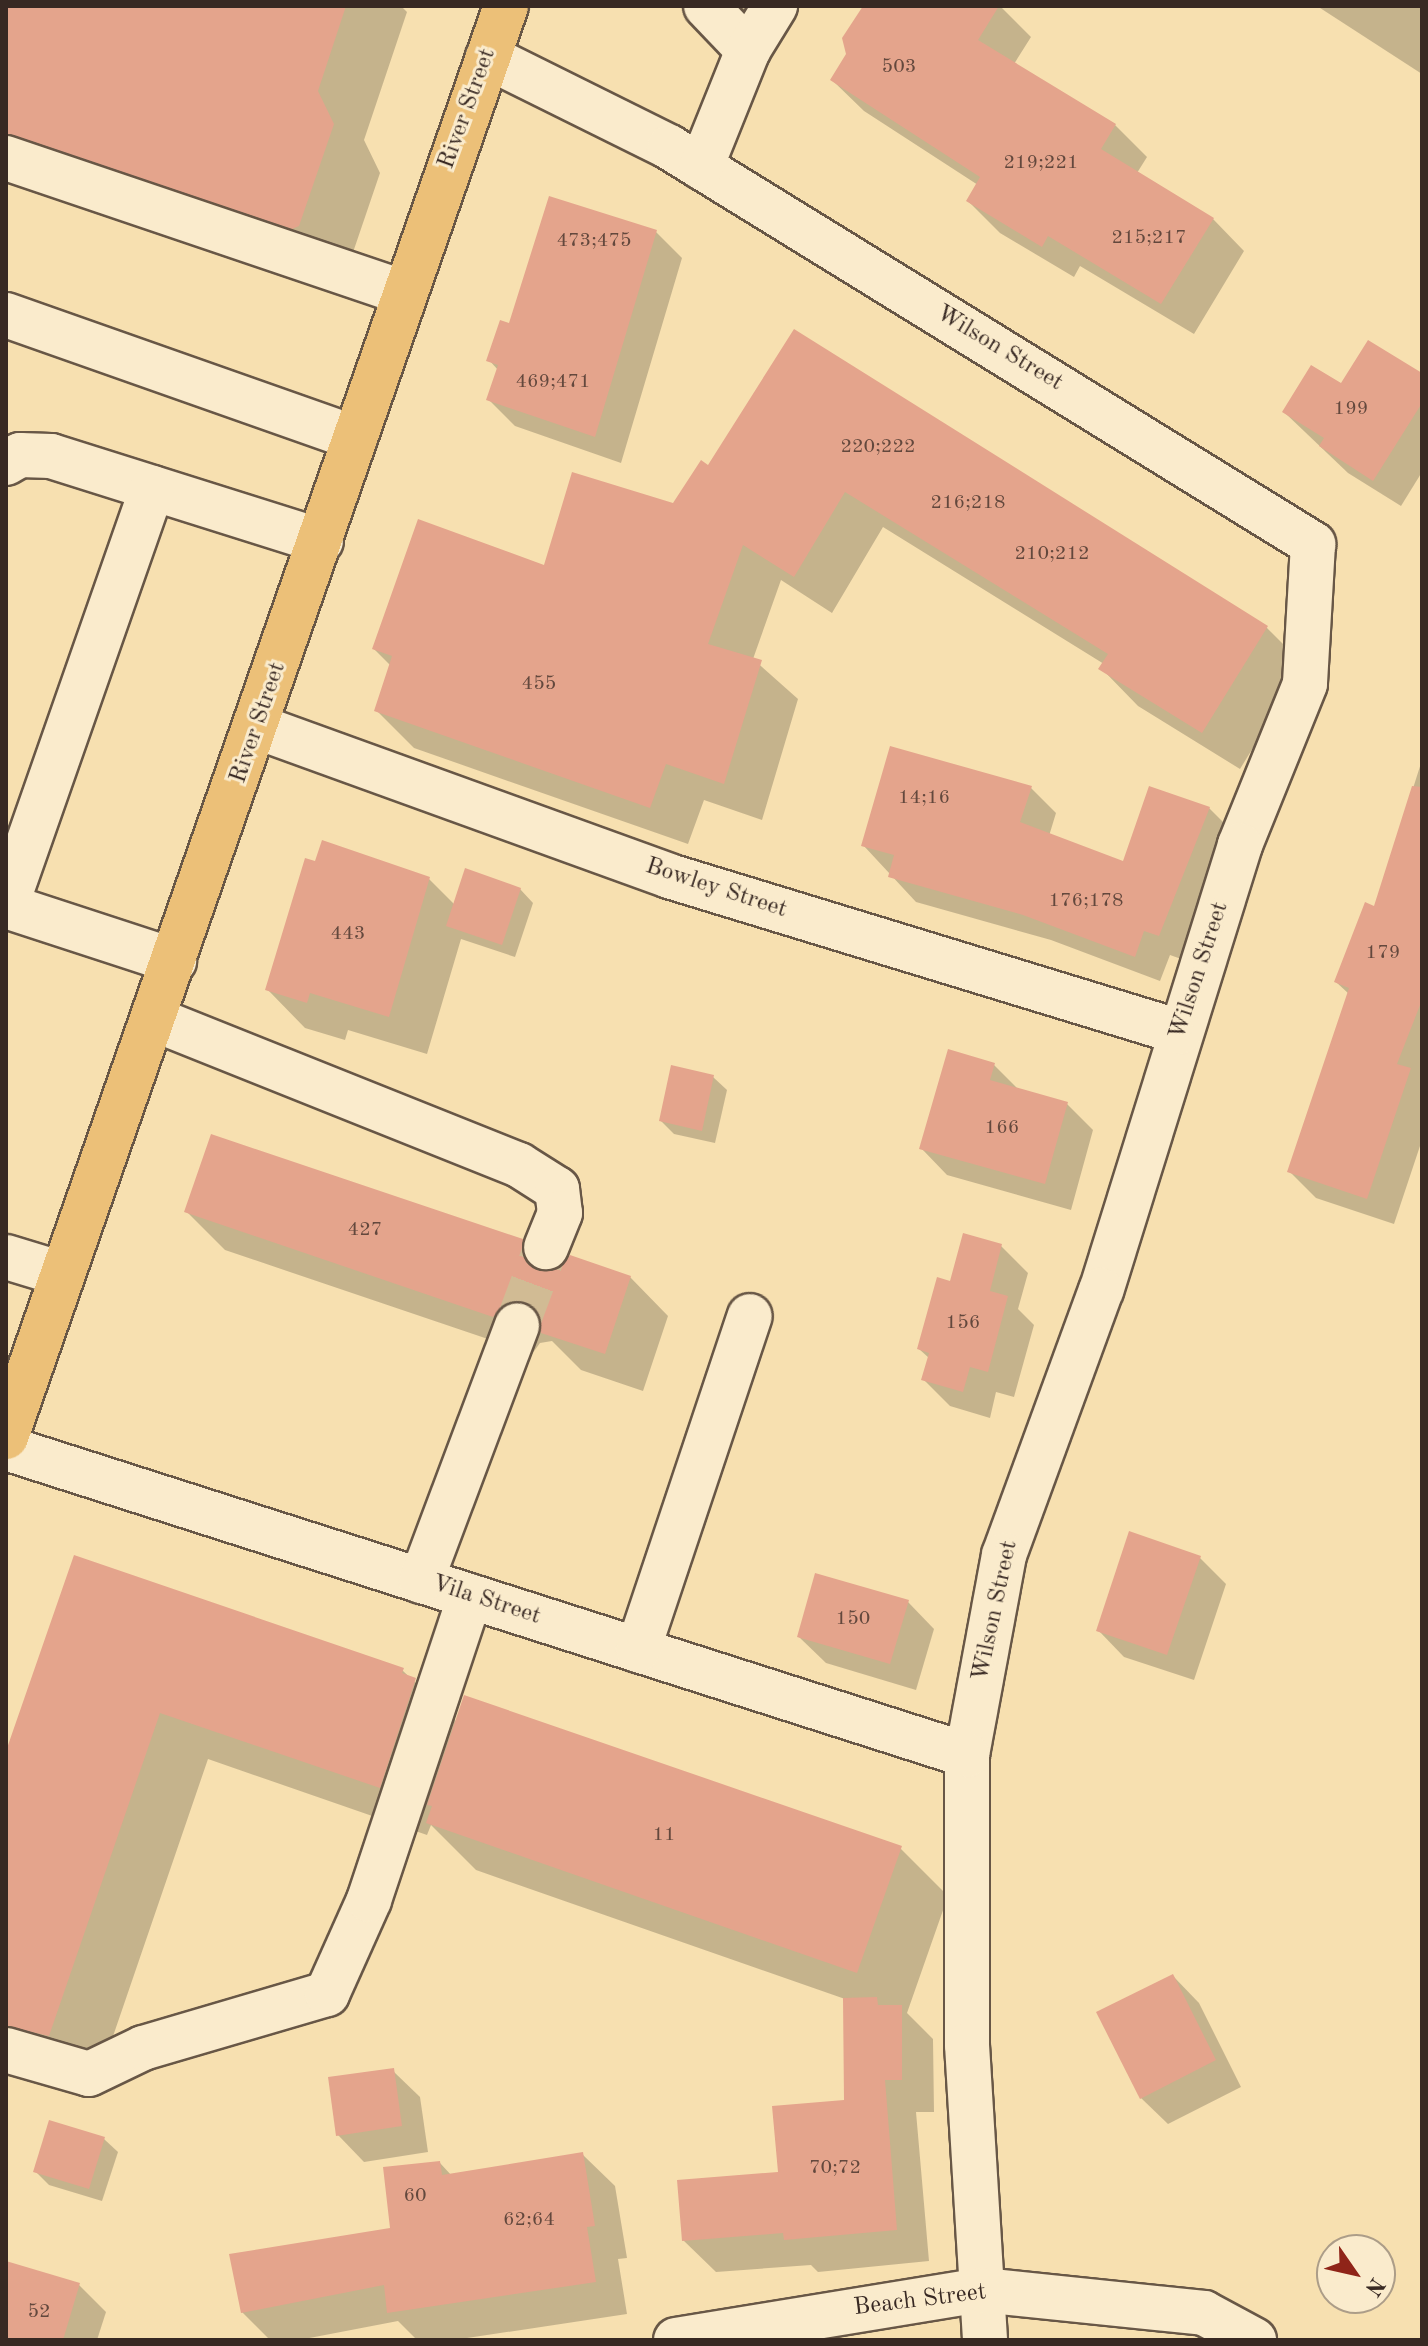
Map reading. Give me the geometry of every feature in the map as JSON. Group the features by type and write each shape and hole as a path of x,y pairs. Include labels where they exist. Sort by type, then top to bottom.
{"main road":[{"name":"River Street","path":"6,1437 258,727 404,293 506,6"}],"street":[{"path":"706,6 748,50"},
{"path":"701,167 748,50 775,6"},
{"name":"Wilson Street","path":"488,57 701,167 1313,544 1305,684 1240,845 1101,1290 1004,1555 967,1755 967,2045 985,2340"},
{"path":"6,158 404,293"},
{"path":"6,315 355,438"},
{"path":"6,463 20,455 51,456 321,541"},
{"path":"152,488 6,906 174,961"},
{"name":"Bowley Street","path":"258,727 669,876 1180,1032"},
{"path":"154,1019 519,1165 557,1189 560,1213 546,1247"},
{"path":"6,1257 62,1274"},
{"path":"638,1650 750,1316"},
{"path":"421,1581 517,1325"},
{"name":"Vila Street","path":"6,1448 967,1755"},
{"path":"6,2050 89,2074 143,2048 327,1994 369,1900 470,1596"},
{"name":"Beach Street","path":"676,2340 982,2290 1204,2313 1254,2340"}],"building":[{"path":"6,6 346,6 318,91 334,124 299,226 292,229 6,134"},
{"path":"863,6 999,6 978,40 1116,124 1101,149 1214,218 1161,304 1048,236 1042,247 966,201 980,177 830,80 846,54 842,38"},
{"path":"549,196 657,230 595,437 486,400 498,365 486,361 500,320 509,323"},
{"path":"794,329 1268,626 1202,733 1098,669 1108,654 845,492 794,577 743,545 708,644 762,660 724,784 666,764 650,808 374,711 392,656 372,649 418,519 544,565 572,472 673,503 701,460 708,465"},
{"path":"1368,340 1422,373 1422,403 1373,481 1319,446 1324,438 1282,412 1311,365 1341,383"},
{"path":"890,746 1032,786 1020,822 1123,861 1149,786 1210,807 1159,936 1144,931 1135,957 1023,915 888,877 894,855 861,846"},
{"path":"1412,786 1422,787 1422,1000 1397,1064 1411,1068 1367,1199 1287,1172 1349,988 1334,982 1365,902 1374,906"},
{"path":"322,840 430,877 389,1017 310,993 307,1003 265,990 305,858 315,861"},
{"path":"465,868 521,888 502,945 446,926"},
{"path":"948,1049 995,1063 990,1080 1068,1102 1045,1184 919,1149"},
{"path":"671,1065 714,1075 702,1131 659,1121"},
{"path":"211,1134 523,1239 526,1262 537,1270 561,1267 570,1255 631,1276 605,1354 541,1333 537,1310 525,1301 502,1305 493,1317 184,1212"},
{"path":"963,1233 1002,1244 990,1291 1008,1296 988,1372 970,1367 963,1392 921,1380 929,1353 917,1349 937,1277 950,1281"},
{"path":"1129,1531 1201,1556 1167,1655 1096,1631"},
{"path":"74,1555 404,1668 402,1673 416,1678 380,1788 160,1713 49,2036 6,2026 6,1751"},
{"path":"815,1573 909,1600 890,1664 797,1637"},
{"path":"464,1695 902,1846 857,1973 426,1823 432,1806 427,1805"},
{"path":"1173,1974 1216,2060 1140,2099 1096,2012"},
{"path":"877,1997 878,2005 902,2005 902,2080 885,2080 897,2230 784,2240 783,2233 682,2241 677,2180 778,2172 772,2106 844,2100 843,1998"},
{"path":"394,2068 402,2126 336,2136 328,2077"},
{"path":"49,2120 105,2137 89,2189 33,2172"},
{"path":"583,2152 595,2226 587,2227 596,2282 387,2313 384,2285 241,2313 229,2254 390,2228 383,2167 440,2161 442,2175"},
{"path":"6,2261 80,2283 63,2340 6,2340"}],"tunnel":[{"path":"517,1325 546,1247"}]}
